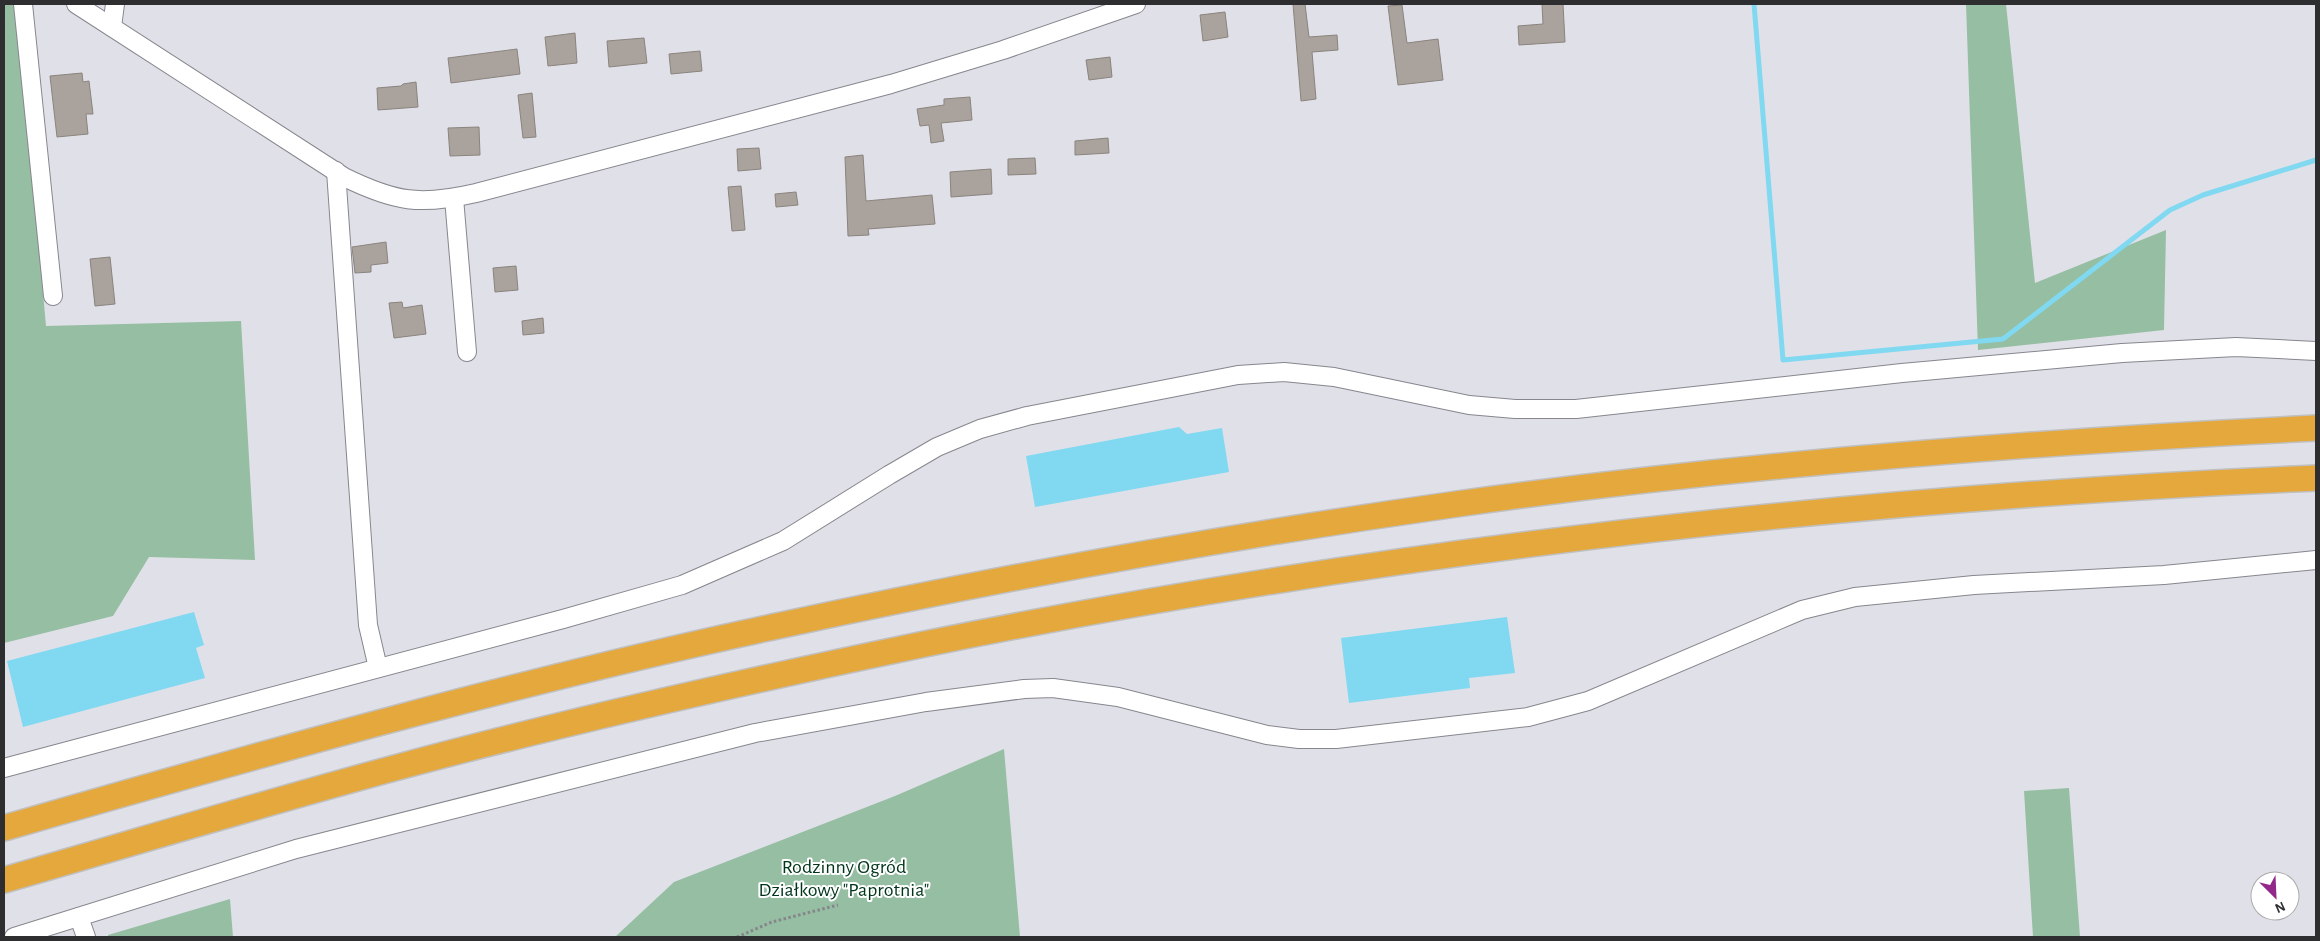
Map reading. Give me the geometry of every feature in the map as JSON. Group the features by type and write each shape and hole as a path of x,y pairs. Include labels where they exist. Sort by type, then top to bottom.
{"highway":[{"path":"4,828 402,716 640,657 916,597 1224,540 1461,503 1729,471 2034,445 2316,428"},
{"path":"4,880 409,764 653,704 925,644 1199,593 1529,543 1797,513 1959,499 2178,484 2316,478"}],"street":[{"path":"23,4 52,296"},
{"path":"76,4 336,171 375,192 400,200 424,201 454,198 891,84 1003,50 1136,4"},
{"path":"112,27 115,4"},
{"path":"336,171 368,625 378,668"},
{"path":"454,198 467,352"},
{"path":"4,768 563,619 698,579 783,541 929,451 980,429 1027,416 1238,375 1284,372 1334,377 1469,405 1515,409 1576,409 1902,373 2122,353 2236,347 2316,351"},
{"path":"14,937 279,854 620,766 755,733 926,702 1024,689 1054,688 1118,697 1267,735 1299,739 1336,739 1528,717 1566,708 1615,692 1802,610 1855,597 1974,585 2174,574 2316,560"},
{"path":"79,917 86,937"}],"path":[{"path":"737,937 772,922 838,905"}],"green space":[{"path":"4,4 17,4 46,326 241,321 255,560 149,557 113,616 4,643"},
{"path":"1966,4 2006,4 2035,283 2166,230 2164,330 1978,350"},
{"name":"Rodzinny Ogród Działkowy \"Paprotnia\"","path":"1004,749 1020,937 615,937 674,882 895,796"},
{"path":"2069,788 2080,937 2033,937 2024,791"},
{"path":"230,899 233,937 108,937 108,935"}],"water":[{"path":"1179,427 1187,434 1222,428 1229,472 1035,507 1026,456"},
{"path":"194,612 204,645 196,648 205,678 23,727 7,661"},
{"path":"1507,617 1515,673 1469,678 1470,688 1349,703 1341,638"}],"building":[{"path":"1293,4 1305,4 1309,37 1337,35 1338,50 1312,52 1316,99 1301,101"},
{"path":"1542,4 1563,4 1565,42 1519,45 1518,26 1543,24"},
{"path":"1402,5 1407,43 1438,39 1443,80 1398,85 1388,6"},
{"path":"1225,12 1228,37 1203,41 1200,15"},
{"path":"575,33 577,63 548,66 545,37"},
{"path":"644,38 647,63 609,67 607,41"},
{"path":"517,49 520,74 451,83 448,58"},
{"path":"700,51 702,71 671,74 669,54"},
{"path":"1110,57 1112,77 1089,80 1086,60"},
{"path":"82,73 83,82 89,81 93,114 86,114 88,134 57,137 50,76"},
{"path":"416,82 418,107 378,110 377,88 401,86"},
{"path":"532,93 536,137 523,138 518,95"},
{"path":"970,97 972,120 941,123 944,141 931,143 929,125 920,126 917,109 944,105 944,99"},
{"path":"479,127 480,155 450,156 448,128"},
{"path":"1108,138 1109,153 1075,155 1075,141"},
{"path":"759,148 761,169 738,171 737,149"},
{"path":"863,155 866,201 932,195 935,224 868,229 869,235 848,236 845,157"},
{"path":"1035,158 1036,174 1008,175 1008,159"},
{"path":"991,169 992,194 951,197 950,172"},
{"path":"741,186 745,230 732,231 728,187"},
{"path":"796,192 798,205 776,207 775,194"},
{"path":"386,242 388,263 371,265 371,272 355,273 352,247"},
{"path":"110,257 115,304 95,306 90,259"},
{"path":"516,266 518,290 495,292 493,268"},
{"path":"402,302 403,308 422,305 426,334 394,338 389,303"},
{"path":"543,318 544,333 523,335 522,321"}],"waterway":[{"path":"1754,4 1783,360 2003,339 2170,210 2203,195 2316,160"}]}
